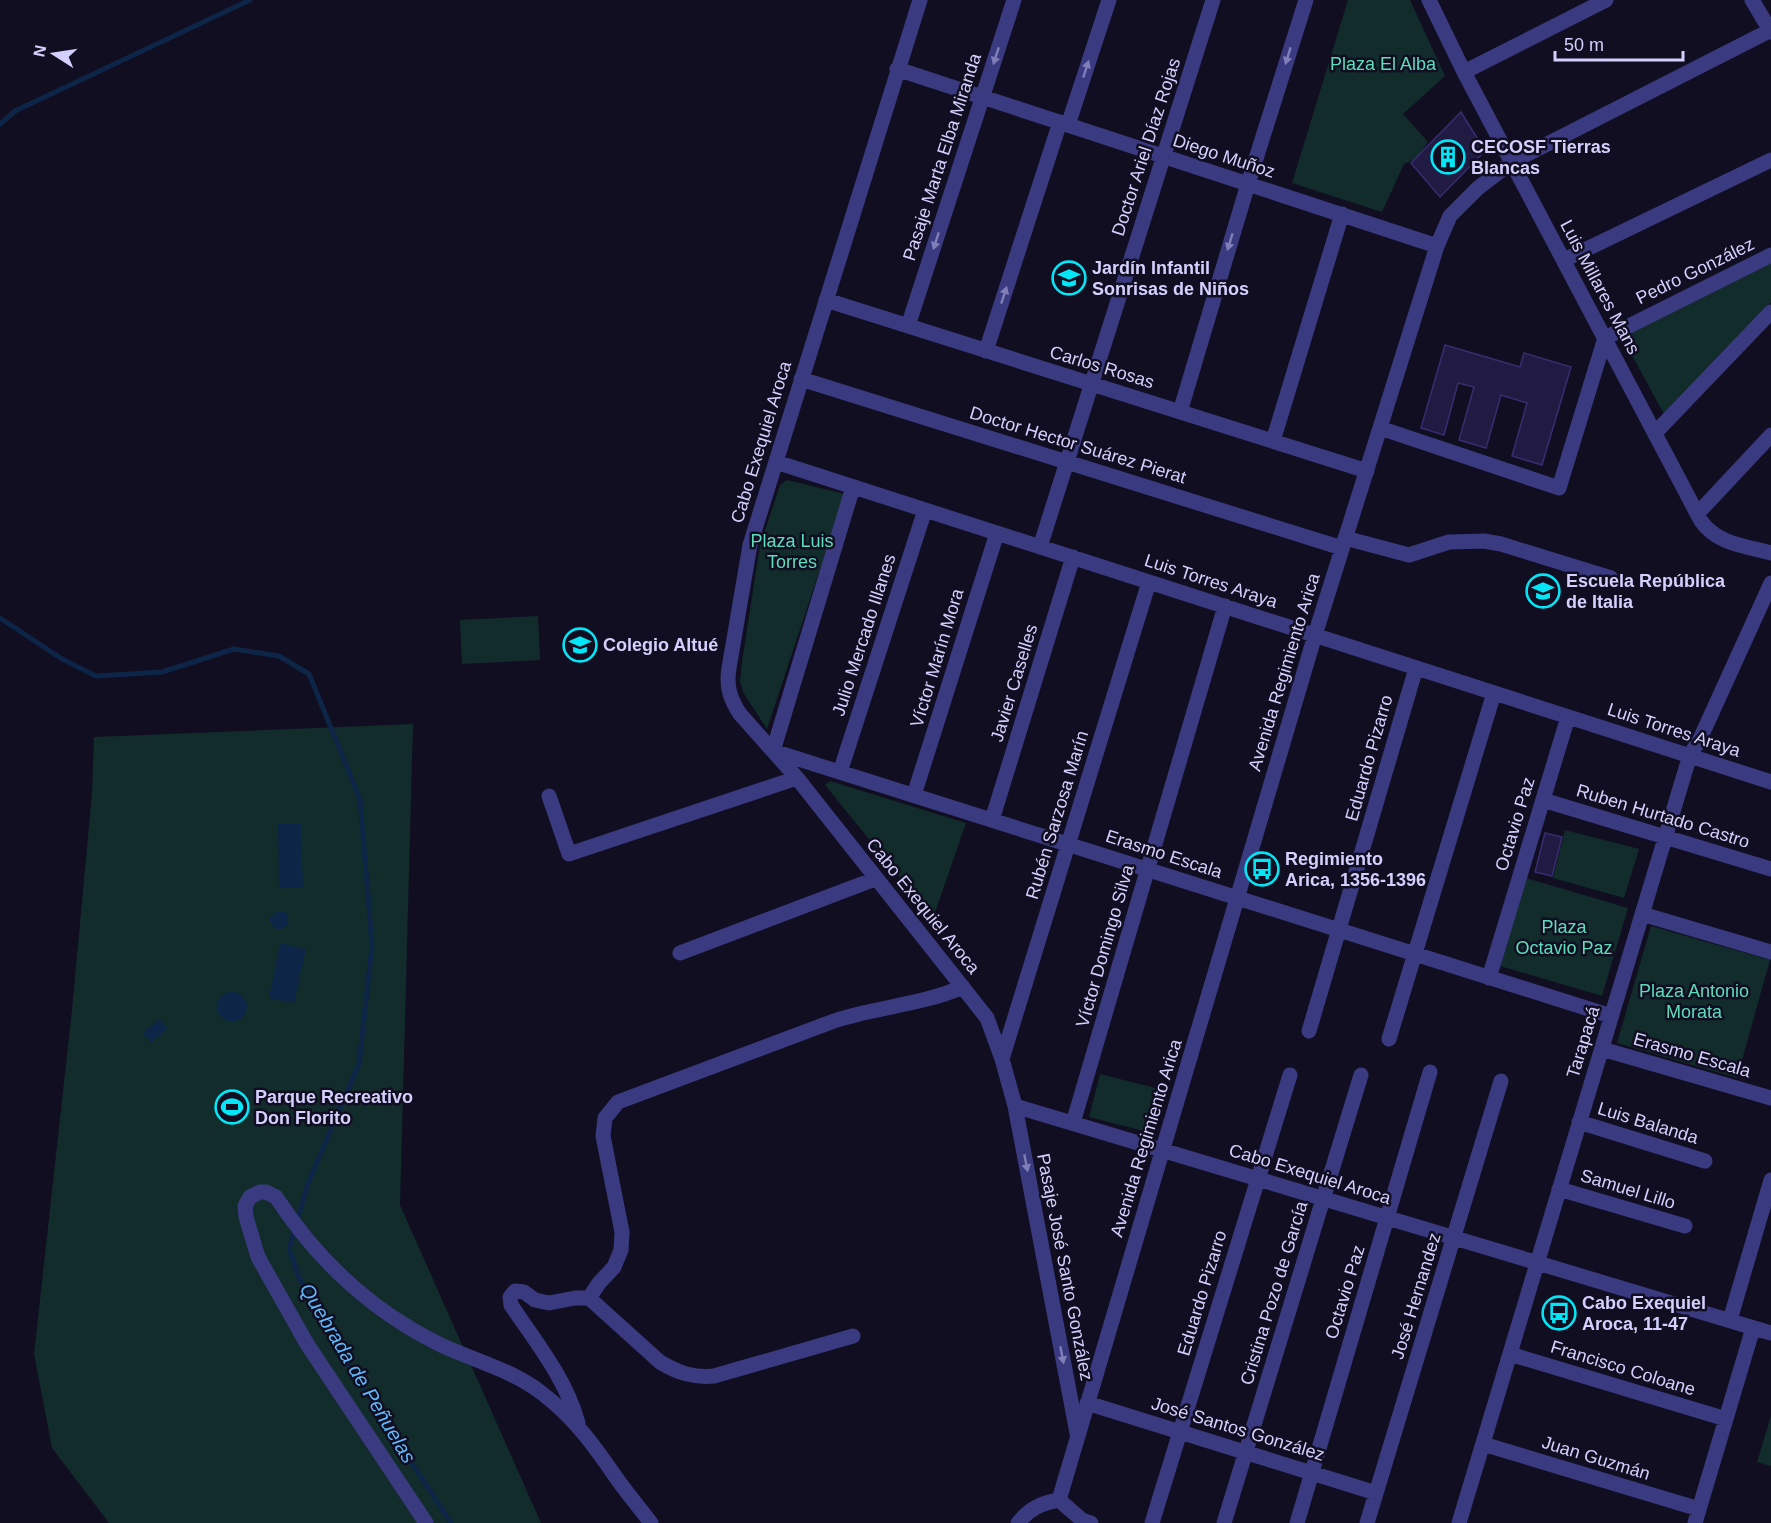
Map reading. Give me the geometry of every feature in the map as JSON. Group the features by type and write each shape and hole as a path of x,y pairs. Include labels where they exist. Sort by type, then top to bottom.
{"street":[{"name":"Cabo Exequiel Aroca","path":"920,0 750,545 728,677 730,696 734,705 797,778 987,1018 1002,1059 1015,1106 1771,1333"},
{"name":"Pasaje Marta Elba Miranda","path":"909,326 1014,0"},
{"path":"986,351 1109,0"},
{"name":"Doctor Ariel Díaz Rojas","path":"1040,547 1213,0"},
{"path":"1180,411 1306,0"},
{"name":"Luis Millares Mans","path":"1429,0 1464,72 1706,527 1723,540 1771,553"},
{"path":"1464,72 1605,0"},
{"path":"1752,0 1771,31"},
{"name":"Avenida Regimiento Arica","path":"1059,1500 1315,635 1437,246 1450,216 1478,188 1512,162 1771,31"},
{"name":"Diego Muñoz","path":"897,69 1437,246"},
{"path":"1564,260 1771,160"},
{"path":"1273,441 1342,214"},
{"name":"Pedro González","path":"1605,338 1771,255"},
{"name":"Carlos Rosas","path":"826,300 1367,471"},
{"path":"1655,433 1771,312"},
{"path":"1380,428 1558,488 1605,338"},
{"name":"Doctor Hector Suárez Pierat","path":"801,379 1067,462 1344,543 1409,555 1449,542 1484,541 1502,544 1611,578"},
{"path":"1698,513 1771,435"},
{"name":"Luis Torres Araya","path":"776,462 1771,782"},
{"path":"773,751 853,487"},
{"name":"Julio Mercado Illanes","path":"840,772 925,510"},
{"name":"Víctor Marín Mora","path":"914,795 997,533"},
{"name":"Javier Caselles","path":"992,820 1073,557"},
{"name":"Rubén Sarzosa Marín","path":"1002,1059 1149,582"},
{"name":"Tarapacá","path":"1459,1523 1690,755 1700,738 1771,583"},
{"name":"Víctor Domingo Silva","path":"1073,1123 1225,606"},
{"name":"Eduardo Pizarro","path":"1309,1031 1416,668"},
{"path":"1389,1039 1494,693"},
{"name":"Octavio Paz","path":"1489,978 1568,717"},
{"name":"Erasmo Escala","path":"773,751 1611,1016"},
{"path":"549,796 569,854 797,778"},
{"name":"Ruben Hurtado Castro","path":"1543,800 1771,869"},
{"path":"680,953 875,879"},
{"path":"1642,914 1771,952"},
{"path":"589,1298 598,1282 614,1267 621,1250 622,1232 603,1136 605,1118 618,1102 834,1021 867,1011 921,1002 963,987"},
{"name":"Erasmo Escala","path":"1602,1049 1771,1098"},
{"name":"Octavio Paz","path":"1297,1523 1430,1072"},
{"name":"Eduardo Pizarro","path":"1152,1523 1290,1075"},
{"name":"Cristina Pozo de García","path":"1224,1523 1361,1075"},
{"name":"José Hernandez","path":"1367,1523 1501,1081"},
{"name":"Pasaje José Santo González","path":"1015,1106 1078,1436"},
{"name":"Luis Balanda","path":"1579,1122 1705,1161"},
{"path":"1730,1320 1771,1180"},
{"name":"Samuel Lillo","path":"1559,1189 1685,1226"},
{"path":"426,1523 307,1344 258,1257 245,1206 250,1197 255,1194 266,1192 276,1197 296,1225 340,1276 387,1314 441,1345 521,1379 555,1404 580,1427 651,1523"},
{"path":"580,1427 574,1408 560,1380 511,1305 510,1297 515,1291 520,1291 535,1300 549,1303 589,1298 660,1362 670,1369 692,1376 714,1376 853,1336"},
{"path":"1697,1516 1753,1328"},
{"name":"Francisco Coloane","path":"1510,1354 1726,1419"},
{"name":"José Santos González","path":"1087,1404 1376,1492"},
{"name":"Juan Guzmán","path":"1483,1444 1697,1516"},
{"path":"1018,1523 1032,1508 1059,1500 1082,1520 1091,1523"}],"green space":[{"name":"Plaza El Alba","path":"1348,0 1410,0 1445,76 1403,114 1428,142 1417,158 1404,164 1382,212 1292,183"},
{"path":"1771,261 1771,302 1664,414 1622,337"},
{"name":"Plaza Luis Torres","path":"787,480 845,494 767,729 744,694 740,681 760,545 780,485"},
{"path":"538,616 540,660 462,664 460,620"},
{"name":"Parque Recreativo Don Florito","path":"413,724 400,1205 541,1523 109,1523 52,1448 34,1354 72,1010 92,793 94,737"},
{"path":"830,781 966,823 933,918 825,785"},
{"path":"1565,830 1639,849 1624,898 1553,878"},
{"name":"Plaza Octavio Paz","path":"1526,878 1628,908 1602,996 1500,966"},
{"name":"Plaza Antonio Morata","path":"1651,926 1770,960 1737,1078 1617,1043"},
{"path":"1100,1074 1163,1090 1152,1133 1089,1117"},
{"path":"1771,1416 1771,1466 1757,1462"}],"water":[{"path":"278,824 301,824 303,887 279,888"},
{"path":"278,911 286,912 289,924 281,930 274,928 269,919"},
{"path":"280,943 306,949 294,1003 269,998"},
{"path":"232,992 243,996 247,1007 243,1018 232,1022 221,1018 217,1007 221,996"},
{"path":"159,1019 168,1028 151,1043 143,1033"}],"building":[{"name":"CECOSF Tierras Blancas","path":"1461,112 1485,151 1440,197 1411,163"},
{"path":"1445,345 1520,367 1524,353 1571,367 1542,465 1512,456 1527,403 1501,395 1486,448 1459,440 1474,387 1458,383 1444,435 1421,428"},
{"path":"1545,833 1562,837 1552,876 1535,872"}],"waterway":[{"name":"Quebrada de Peñuelas","path":"0,124 15,111 250,0"},
{"name":"Quebrada de Peñuelas","path":"0,618 62,659 96,676 162,672 234,649 279,656 309,674 360,799 372,945 359,1064 308,1183 289,1249 298,1275 337,1348 451,1523"}],"place":[{"name":"CECOSF Tierras Blancas","path":"1448,157"},
{"name":"Jardín Infantil Sonrisas de Niños","path":"1069,278"},
{"name":"Escuela República de Italia","path":"1543,591"},
{"name":"Colegio Altué","path":"580,645"},
{"name":"Regimiento Arica, 1356-1396","path":"1262,869"},
{"name":"Parque Recreativo Don Florito","path":"232,1107"},
{"name":"Cabo Exequiel Aroca, 11-47","path":"1559,1313"}]}
